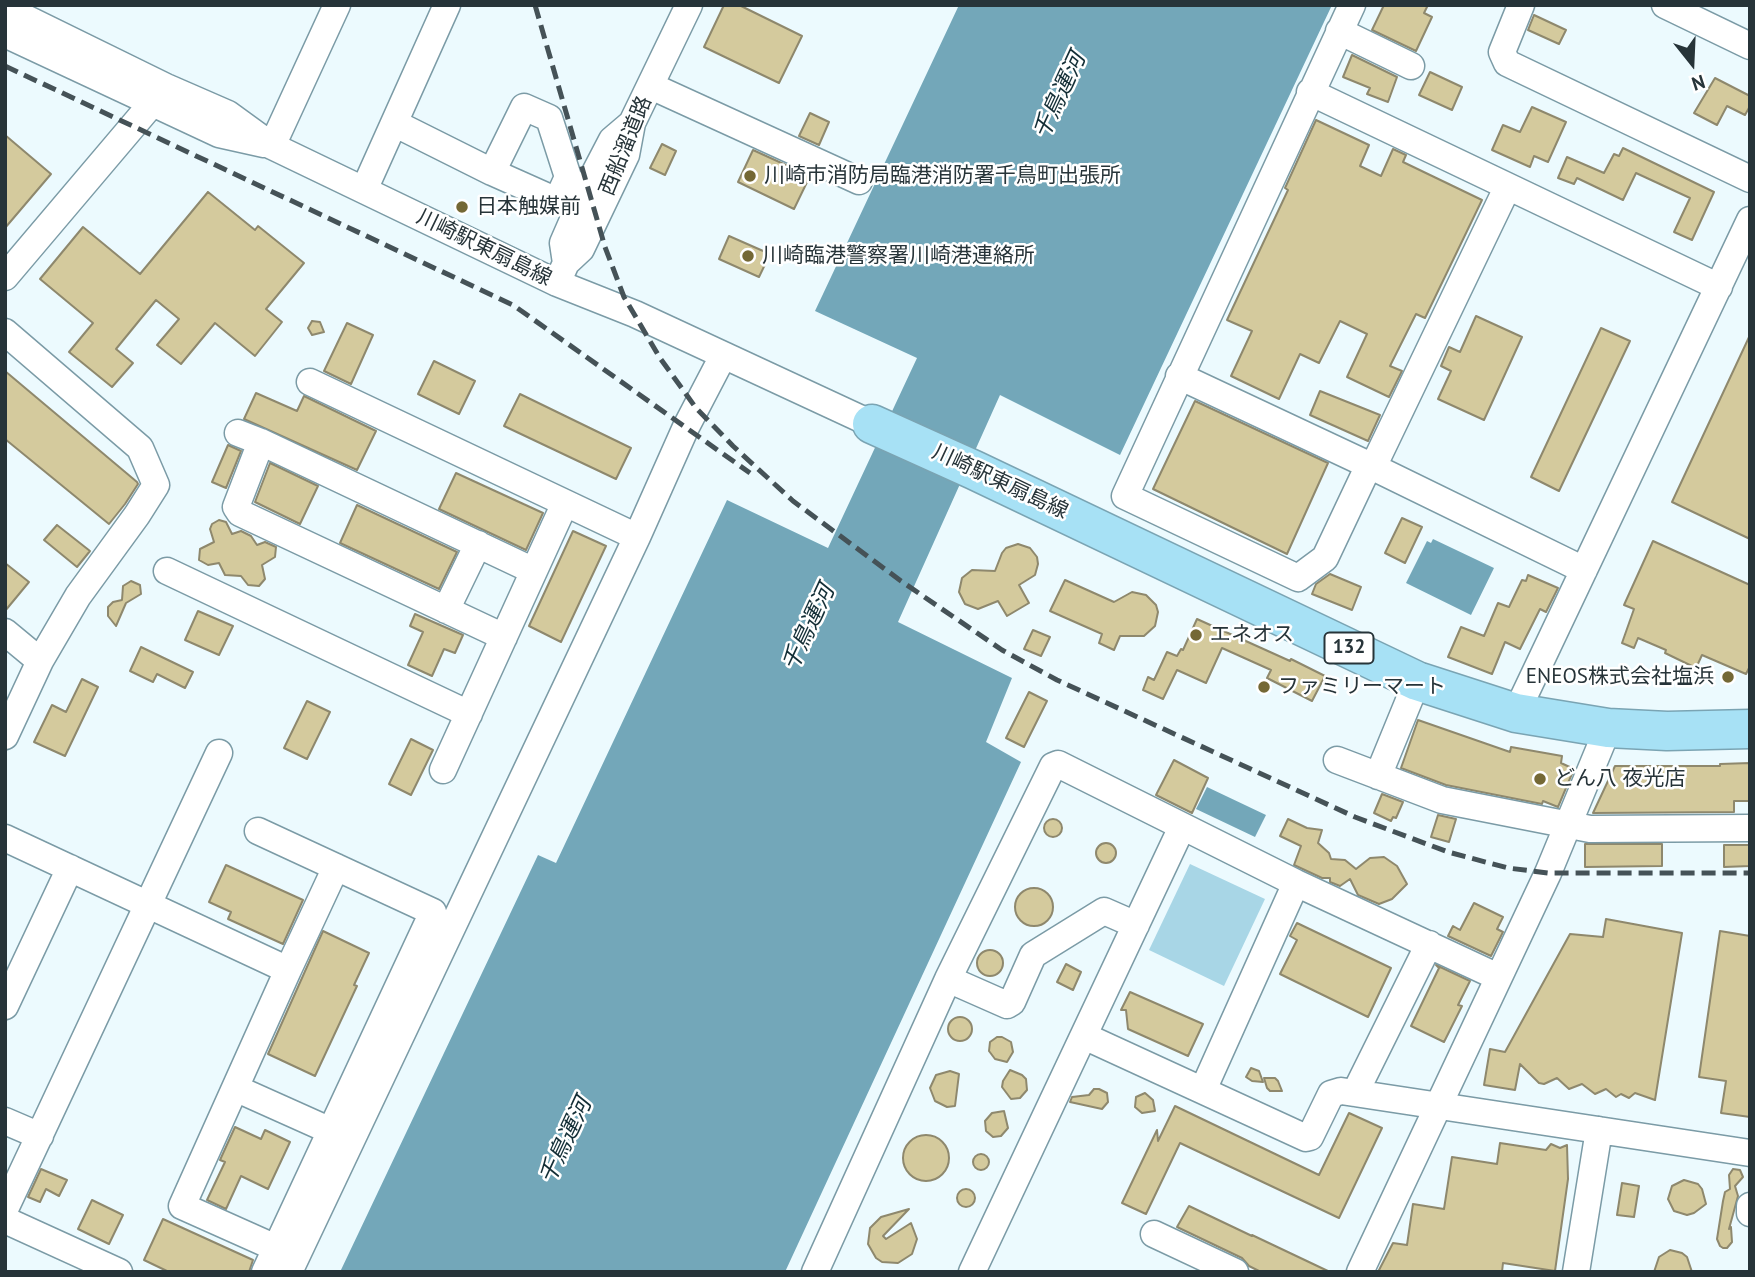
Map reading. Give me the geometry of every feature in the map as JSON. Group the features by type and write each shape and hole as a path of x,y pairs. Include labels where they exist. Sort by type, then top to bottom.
{"highway":[{"name":"川崎駅東扇島線","path":"872,424 1417,681 1516,713 1608,728 1667,731 1750,729"}],"street":[{"path":"272,146 337,5"},
{"path":"364,190 447,5"},
{"name":"西船溜道路","path":"561,273 563,243 586,188 612,140 632,123 689,5"},
{"path":"1352,5 1125,496 1298,578 1325,558 1507,188"},
{"path":"1521,5 1502,52 1507,63 1750,178"},
{"path":"1665,5 1750,46"},
{"name":"川崎駅東扇島線","path":"5,8 159,96"},
{"path":"1339,31 1411,66"},
{"name":"川崎駅東扇島線","path":"5,34 159,96 228,114 272,146 364,190 561,273 635,314 872,424"},
{"path":"651,86 859,181"},
{"path":"1310,92 1718,287"},
{"path":"5,277 159,96"},
{"path":"394,123 492,172"},
{"path":"1516,713 1750,220"},
{"path":"5,332 140,447 156,485 78,596 40,662 5,736"},
{"path":"289,1272 637,537 686,427 723,356"},
{"path":"1179,376 1584,570"},
{"path":"310,382 637,537"},
{"path":"504,637 240,513 236,507 250,437 534,571"},
{"path":"443,770 565,503"},
{"path":"446,610 478,544"},
{"path":"167,571 468,714"},
{"path":"7,637 40,662"},
{"path":"1378,776 1417,681"},
{"path":"1360,1272 1570,823 1608,728"},
{"path":"5,1209 219,753"},
{"path":"1337,760 1442,800 1590,829 1750,828"},
{"path":"815,1272 948,979 1053,766 1058,764 1296,883 1498,976"},
{"path":"972,1272 1182,827"},
{"path":"258,831 336,867 433,912 271,1260 182,1206 336,867"},
{"path":"5,838 288,970"},
{"path":"5,1006 70,868"},
{"path":"1203,1090 1296,883"},
{"path":"948,979 1007,1005 1012,1002 1033,956 1104,911 1136,925"},
{"path":"1355,1093 1429,944"},
{"path":"1084,1036 1306,1138 1310,1136 1331,1094 1341,1091 1750,1153"},
{"path":"235,1088 331,1131"},
{"path":"5,1121 40,1136"},
{"path":"1576,1272 1599,1130"},
{"path":"1750,1206 1750,1213"},
{"path":"5,1220 119,1272"},
{"path":"1154,1234 1235,1272"}],"shaded area":[{"path":"1190,864 1265,899 1224,986 1149,950"}],"water":[{"name":"千鳥運河","path":"959,5 1332,5 1120,455 1000,395 898,622 1012,678 986,742 1021,762 785,1272 340,1272 538,855 556,863 727,500 828,548 917,358 815,311"},
{"path":"1433,539 1494,568 1471,615 1406,583 1427,541 1431,543"},
{"path":"1207,787 1266,815 1255,837 1196,809"}],"building":[{"path":"724,5 739,5 802,36 779,83 704,47"},
{"path":"1384,5 1428,5 1424,13 1432,17 1416,51 1372,30"},
{"path":"1534,15 1566,30 1559,44 1528,30"},
{"path":"1352,55 1397,77 1388,102 1367,94 1370,88 1343,77"},
{"path":"1430,72 1462,87 1452,110 1419,95"},
{"path":"1715,78 1750,96 1750,106 1745,115 1727,106 1717,125 1694,113"},
{"path":"1532,107 1566,122 1548,162 1534,156 1530,167 1492,150 1503,125 1520,132"},
{"path":"810,113 829,122 819,145 799,136"},
{"path":"1316,120 1369,145 1360,166 1381,176 1393,149 1406,155 1403,162 1482,200 1425,318 1416,314 1390,366 1402,371 1389,397 1347,377 1367,334 1340,321 1319,363 1300,354 1279,399 1231,376 1252,331 1227,320 1288,190 1285,188"},
{"path":"5,135 51,174 5,228"},
{"path":"662,144 676,151 665,175 650,168"},
{"path":"1623,148 1714,192 1692,240 1674,232 1690,198 1636,173 1623,200 1577,178 1574,184 1558,178 1567,157 1604,173 1614,154 1619,156"},
{"path":"753,150 810,176 794,209 738,182"},
{"path":"208,192 255,230 258,226 304,263 266,309 282,322 255,356 215,323 181,364 157,345 179,319 156,300 116,349 133,363 112,387 69,352 93,323 40,279 83,227 140,274"},
{"path":"729,236 770,254 759,277 719,259"},
{"path":"1476,316 1522,337 1484,420 1438,399 1451,371 1441,366 1449,347 1460,352"},
{"path":"312,321 320,322 324,332 312,335 308,328"},
{"path":"347,323 373,335 351,384 324,371"},
{"path":"1601,328 1630,341 1559,491 1531,477"},
{"path":"1750,335 1750,539 1672,502"},
{"path":"434,361 475,381 459,414 418,394"},
{"path":"5,371 137,482 125,504 109,524 5,439"},
{"path":"1320,391 1380,415 1368,441 1310,415"},
{"path":"256,393 297,411 304,396 376,431 357,470 244,419"},
{"path":"520,394 631,448 616,479 504,426"},
{"path":"1195,401 1328,463 1287,554 1153,489"},
{"path":"228,445 241,451 226,488 212,482"},
{"path":"270,463 318,486 300,524 255,502"},
{"path":"456,473 543,513 526,550 439,509"},
{"path":"357,505 457,552 439,589 340,543"},
{"path":"1402,518 1422,527 1405,563 1385,553"},
{"path":"219,520 226,522 232,534 241,531 251,536 257,545 265,542 276,547 275,557 262,565 265,579 259,586 248,585 241,576 225,575 219,563 208,565 199,560 200,549 214,542 210,529 212,524"},
{"path":"57,525 90,551 77,567 44,540"},
{"path":"573,531 606,546 561,642 529,626"},
{"path":"1653,541 1750,585 1750,666 1746,674 1702,655 1696,668 1665,653 1666,650 1638,638 1634,648 1622,643 1634,609 1624,605"},
{"path":"1018,544 1030,548 1037,557 1035,575 1019,585 1029,603 1007,616 998,601 978,609 965,604 959,592 962,578 972,570 995,571 1006,548"},
{"path":"5,563 29,582 5,611"},
{"path":"1330,574 1361,587 1352,610 1312,594 1316,584"},
{"path":"1528,575 1558,588 1546,612 1540,609 1520,649 1505,642 1492,674 1448,657 1461,627 1484,636 1498,603 1509,607 1522,580 1526,581"},
{"path":"1065,580 1114,602 1132,592 1146,595 1156,605 1158,612 1155,626 1144,636 1120,636 1114,650 1099,643 1102,634 1050,611"},
{"path":"131,581 140,585 141,594 126,603 116,626 108,616 108,607 113,602 122,600 123,586"},
{"path":"198,611 233,626 219,655 185,640"},
{"path":"415,614 463,635 455,653 444,649 432,676 408,665 423,632 410,626"},
{"path":"1197,619 1325,676 1312,701 1267,678 1271,670 1222,648 1206,683 1177,670 1163,699 1143,690 1148,677 1154,680 1167,652 1177,656 1181,649 1183,650"},
{"path":"1033,630 1050,637 1041,656 1024,649"},
{"path":"141,647 193,672 185,688 157,674 153,682 130,671"},
{"path":"82,679 98,687 65,756 34,742 52,705 66,712"},
{"path":"1029,692 1047,701 1024,747 1006,738"},
{"path":"307,701 330,712 307,759 284,748"},
{"path":"1418,720 1510,752 1511,747 1562,756 1561,763 1574,769 1558,807 1543,801 1542,804 1446,785 1401,768"},
{"path":"411,739 433,750 411,795 389,784"},
{"path":"1174,760 1208,778 1192,813 1156,795"},
{"path":"1750,763 1750,801 1734,801 1734,812 1593,813 1615,766 1720,766"},
{"path":"1382,794 1403,802 1396,818 1393,817 1391,821 1374,813"},
{"path":"1438,815 1456,819 1449,842 1431,837"},
{"path":"1053,819 1059,822 1062,828 1059,834 1053,837 1047,834 1044,828 1047,822"},
{"path":"1288,819 1307,828 1322,830 1318,843 1329,853 1331,859 1345,860 1356,869 1370,858 1384,857 1397,866 1407,884 1392,899 1379,904 1358,895 1350,879 1340,886 1330,882 1330,878 1322,878 1294,865 1301,846 1280,836"},
{"path":"1106,843 1113,846 1116,853 1113,860 1106,863 1099,860 1096,853 1099,846"},
{"path":"1585,844 1662,844 1662,866 1585,867"},
{"path":"1724,845 1750,845 1750,866 1724,867"},
{"path":"226,865 303,900 283,944 228,919 231,912 209,902"},
{"path":"1034,888 1047,894 1053,907 1047,920 1034,926 1021,920 1015,907 1021,894"},
{"path":"1474,903 1503,917 1497,929 1503,932 1491,956 1448,936 1453,926 1460,930"},
{"path":"1606,919 1682,933 1655,1100 1635,1093 1629,1098 1621,1094 1616,1097 1606,1089 1595,1094 1582,1084 1569,1089 1557,1078 1544,1084 1539,1083 1520,1064 1515,1090 1484,1085 1490,1049 1505,1052 1570,934 1603,937"},
{"path":"1297,923 1391,968 1368,1017 1280,974 1297,940 1290,936"},
{"path":"323,931 369,953 354,985 357,986 315,1076 268,1054"},
{"path":"1720,931 1750,936 1750,1117 1721,1113 1726,1081 1699,1077"},
{"path":"990,950 999,954 1003,963 999,972 990,976 981,972 977,963 981,954"},
{"path":"1066,964 1081,972 1073,990 1057,982"},
{"path":"1436,965 1470,981 1458,1005 1462,1006 1444,1042 1411,1026 1439,968"},
{"path":"1130,992 1203,1024 1188,1056 1128,1029 1126,1010 1121,1010"},
{"path":"960,1017 971,1024 972,1029 965,1040 960,1041 949,1034 948,1029 955,1018"},
{"path":"997,1037 1011,1042 1013,1052 1007,1062 995,1059 989,1051 990,1042"},
{"path":"1251,1068 1259,1071 1263,1082 1252,1081 1246,1077"},
{"path":"1010,1070 1026,1079 1027,1090 1020,1098 1011,1099 1002,1087"},
{"path":"950,1071 959,1074 955,1106 947,1107 935,1101 930,1088 936,1075"},
{"path":"1264,1078 1275,1078 1282,1091 1270,1091"},
{"path":"1094,1089 1107,1093 1108,1102 1102,1109 1070,1102 1072,1097 1089,1095"},
{"path":"1145,1093 1153,1100 1155,1111 1142,1113 1135,1107 1136,1097"},
{"path":"1175,1106 1319,1175 1349,1113 1382,1128 1339,1218 1180,1143 1146,1214 1122,1203 1157,1130 1158,1141"},
{"path":"1004,1111 1008,1128 1001,1136 993,1137 986,1131 985,1121 992,1113"},
{"path":"235,1127 261,1139 265,1130 290,1142 268,1189 241,1176 226,1209 207,1200 225,1162 220,1160"},
{"path":"926,1135 942,1142 949,1158 942,1174 926,1181 910,1174 903,1158 910,1142"},
{"path":"1500,1143 1546,1150 1551,1144 1560,1148 1567,1145 1568,1179 1555,1271 1503,1263 1502,1272 1378,1272 1393,1243 1407,1245 1413,1204 1444,1209 1452,1157 1497,1164"},
{"path":"981,1154 989,1162 981,1170 973,1162"},
{"path":"41,1169 67,1180 59,1196 46,1189 40,1202 28,1197"},
{"path":"1733,1169 1740,1170 1743,1177 1735,1186 1738,1196 1729,1229 1731,1227 1732,1242 1727,1248 1723,1248 1717,1239 1725,1192 1730,1189 1729,1175"},
{"path":"1684,1180 1698,1184 1706,1204 1687,1215 1674,1211 1668,1199 1672,1186"},
{"path":"1622,1183 1639,1186 1634,1217 1617,1215"},
{"path":"966,1189 972,1192 975,1198 972,1204 966,1207 960,1204 957,1198 960,1192"},
{"path":"92,1200 123,1215 109,1244 78,1229"},
{"path":"1189,1206 1330,1272 1261,1272 1249,1266 1242,1258 1177,1227"},
{"path":"909,1209 883,1236 886,1239 911,1223 917,1239 912,1254 898,1263 882,1262 876,1258 868,1244 870,1228 881,1217"},
{"path":"163,1219 253,1260 249,1272 169,1272 144,1260"},
{"path":"1670,1250 1687,1257 1692,1272 1654,1272 1659,1257"}],"railway":[{"path":"535,5 605,247 624,297 660,358 696,408 733,446 793,501 901,581 1002,650 1057,680 1355,817 1448,852 1508,868 1548,873 1750,873"},
{"path":"5,66 513,305 750,473"}],"place":[{"name":"川崎市消防局臨港消防署千鳥町出張所","path":"750,176"},
{"name":"日本触媒前","path":"462,207"},
{"name":"川崎臨港警察署川崎港連絡所","path":"748,256"},
{"name":"エネオス","path":"1196,635"},
{"name":"ENEOS株式会社塩浜","path":"1728,677"},
{"name":"ファミリーマート","path":"1264,687"},
{"name":"どん八 夜光店","path":"1540,779"}]}
